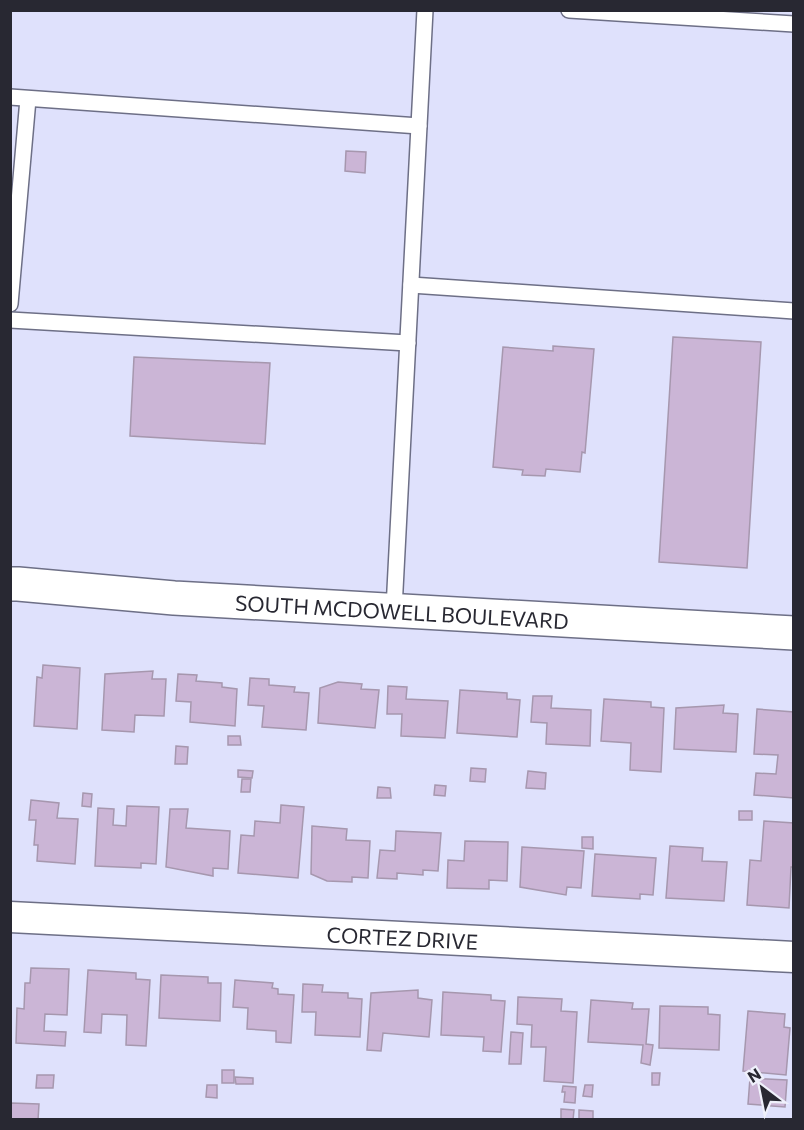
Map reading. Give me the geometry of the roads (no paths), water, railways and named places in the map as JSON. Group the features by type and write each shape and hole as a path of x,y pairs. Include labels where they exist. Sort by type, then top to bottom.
{"main road":[{"name":"SOUTH MCDOWELL BOULEVARD","path":"10,584 174,598 794,633"}],"street":[{"name":"CORTEZ DRIVE","path":"10,917 794,957"}],"lane":[{"path":"394,609 425,10"},
{"path":"569,10 794,24"},
{"path":"10,97 419,126"},
{"path":"10,304 28,99"},
{"path":"411,285 794,311"},
{"path":"10,320 408,343"}]}
